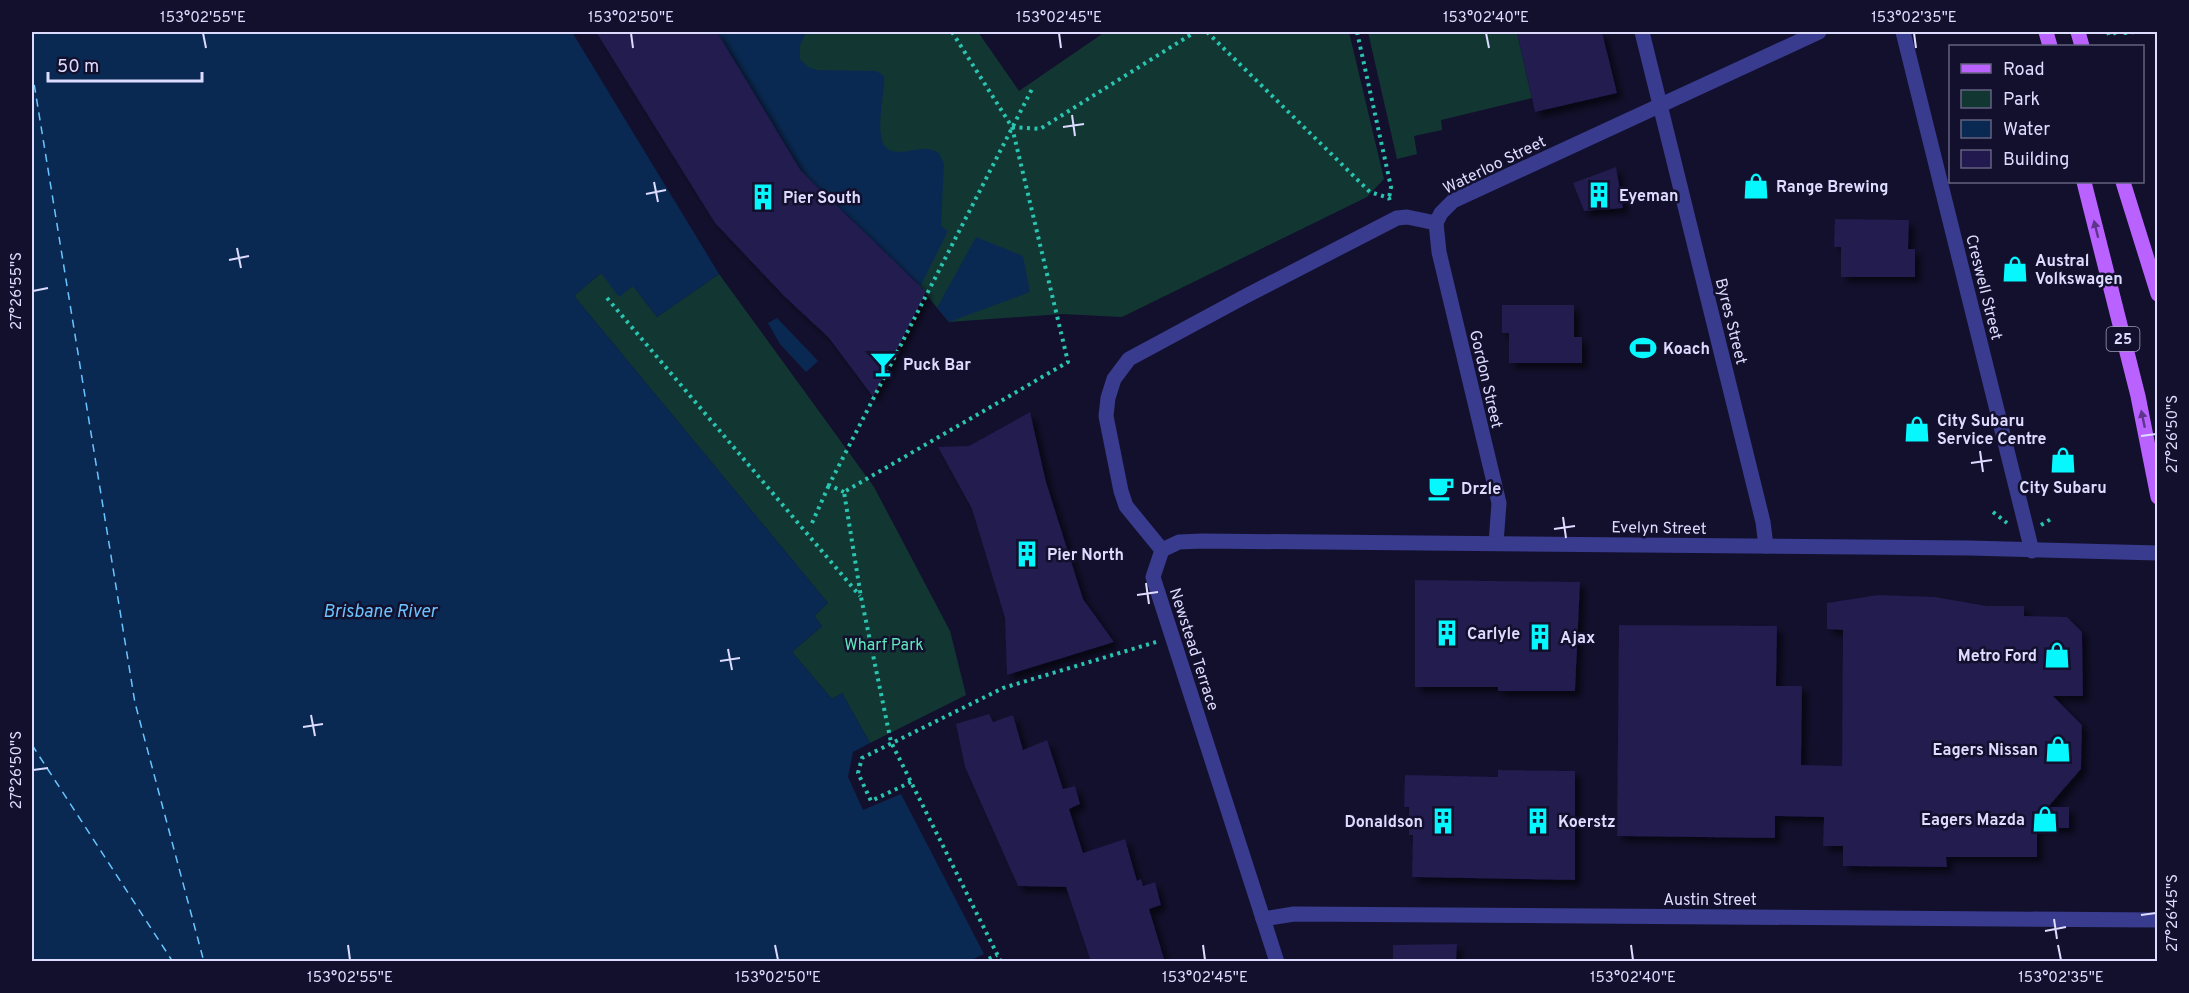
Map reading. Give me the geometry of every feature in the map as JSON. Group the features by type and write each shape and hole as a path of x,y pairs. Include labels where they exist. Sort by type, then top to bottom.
{"main road":[{"name":"25","path":"2084,183 2138,396 2157,497"},
{"path":"2123,183 2157,294"}],"street":[{"name":"Byres Street","path":"1642,32 1763,522 1766,546"},
{"name":"Waterloo Street","path":"1436,223 1441,213 1453,201 1819,32"},
{"name":"Creswell Street","path":"1903,32 2032,551"},
{"path":"1162,550 1126,506 1106,416 1108,398 1114,379 1129,359 1397,218 1407,217 1436,223"},
{"name":"Gordon Street","path":"1436,223 1438,252 1499,503 1496,543"},
{"name":"Evelyn Street","path":"1162,550 1179,542 1203,541 1968,548 2157,553"},
{"name":"Newstead Terrace","path":"1162,550 1153,577 1276,962"},
{"name":"Austin Street","path":"1263,919 1284,914 1306,914 2157,920"}],"path":[{"path":"844,492 1068,362 1012,127 952,32"},
{"path":"1012,127 1040,129 1195,32"},
{"path":"1207,32 1370,192 1389,198"},
{"path":"1357,32 1391,187 1389,198 1397,218"},
{"path":"2108,32 2109,35 2118,32"},
{"path":"2125,32 2135,32"},
{"path":"812,523 829,485 1032,89"},
{"path":"607,298 861,597"},
{"path":"829,485 844,492"},
{"path":"844,492 861,597 891,742 1001,962"},
{"path":"1993,512 2009,524"},
{"path":"2042,525 2051,519"},
{"path":"911,782 872,801 858,773 862,758 1003,688 1172,636"},
{"path":"982,962 997,955"}],"green space":[{"path":"717,32 978,32 1019,91 1105,32 1349,32 1384,179 1367,197 1122,317 1062,314 949,322 918,285 801,171"},
{"path":"1368,32 1517,32 1532,98 1441,120 1442,130 1414,136 1417,154 1397,159"},
{"name":"Wharf Park","path":"601,273 633,286 657,317 719,274 874,487 950,631 966,695 870,743 842,693 832,699 792,652 822,626 814,616 828,603 574,296"}],"water":[{"name":"Brisbane River","path":"32,32 572,32 719,274 657,317 633,286 619,297 601,273 574,296 828,603 814,616 822,626 792,652 832,699 842,693 870,743 853,752 848,777 863,810 901,794 984,954 967,962 32,961"},
{"path":"717,32 806,32 800,46 800,59 808,67 817,70 876,71 884,76 880,129 885,147 896,152 931,150 939,153 944,164 941,226 948,231 920,287 801,171"},
{"path":"976,237 1023,256 1030,292 949,322 937,308"},
{"path":"777,318 818,361 806,372 780,344 768,323"}],"building":[{"name":"Pier South","path":"596,32 717,32 801,171 926,292 873,397 829,338 784,296 715,223"},
{"path":"1517,32 1602,32 1617,93 1535,112"},
{"name":"Eyeman","path":"1616,167 1623,208 1584,211 1573,183"},
{"path":"1835,219 1909,220 1908,249 1915,249 1915,277 1841,277 1841,247 1834,247"},
{"path":"1502,305 1574,305 1574,337 1582,337 1582,363 1509,363 1509,333 1502,333"},
{"name":"Pier North","path":"1030,412 1046,482 1083,599 1114,642 1007,675 1005,618 972,509 938,447 969,446"},
{"path":"1415,580 1580,582 1575,691 1498,691 1498,687 1415,687"},
{"path":"1878,595 1935,597 1987,606 2024,606 2024,616 2067,617 2082,632 2083,696 2053,696 2082,725 2081,769 2048,807 2069,807 2069,828 2037,828 2037,857 1946,857 1947,867 1843,866 1843,846 1823,846 1824,817 1775,816 1775,838 1617,836 1619,625 1777,626 1776,686 1802,686 1801,765 1842,766 1843,630 1827,629 1827,603"},
{"path":"989,714 993,722 1013,715 1023,750 1047,740 1063,789 1075,786 1080,804 1069,809 1083,853 1125,839 1137,881 1141,879 1143,886 1155,882 1161,905 1149,909 1165,962 1091,962 1066,887 1018,886 965,767 956,724"},
{"path":"1498,770 1575,771 1575,880 1412,877 1413,835 1409,835 1409,807 1404,807 1405,775 1498,777"},
{"path":"1457,944 1456,962 1393,962 1393,945"}],"ferry route":[{"path":"32,71 135,703 204,962"},
{"path":"32,745 173,962"}],"place":[{"name":"Range Brewing","path":"1756,186"},
{"name":"Eyeman","path":"1599,195"},
{"name":"Pier South","path":"763,197"},
{"name":"Austral Volkswagen","path":"2015,269"},
{"name":"Koach","path":"1643,348"},
{"name":"Puck Bar","path":"883,364"},
{"name":"City Subaru Service Centre","path":"1917,429"},
{"name":"City Subaru","path":"2063,460"},
{"name":"Drzle","path":"1441,488"},
{"name":"Pier North","path":"1027,554"},
{"name":"Carlyle","path":"1447,633"},
{"name":"Ajax","path":"1540,637"},
{"name":"Metro Ford","path":"2057,655"},
{"name":"Eagers Nissan","path":"2058,749"},
{"name":"Eagers Mazda","path":"2045,819"},
{"name":"Donaldson","path":"1443,821"},
{"name":"Koerstz","path":"1538,821"}]}
